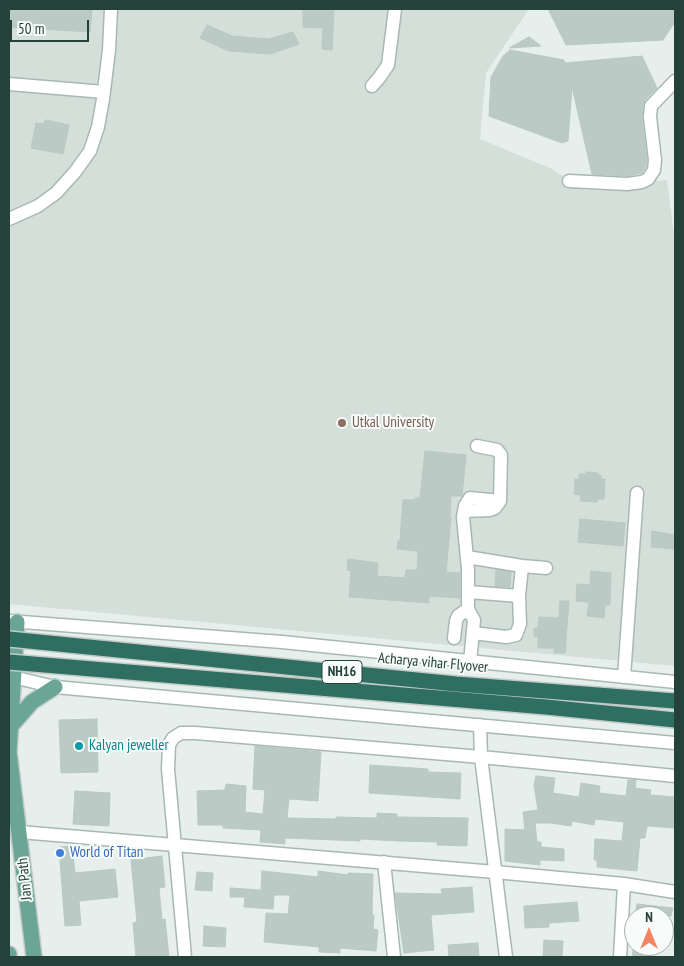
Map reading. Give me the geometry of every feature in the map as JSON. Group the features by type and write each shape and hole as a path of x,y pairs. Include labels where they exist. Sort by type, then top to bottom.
{"highway":[{"name":"Acharya vihar Flyover","path":"9,639 456,684 675,701"},
{"name":"NH16","path":"10,671 546,708 675,720"}],"main road":[{"name":"Jan Path","path":"13,621 9,752 34,957"},
{"path":"10,727 32,702 55,687"}],"street":[{"path":"9,219 38,206 56,193 90,150 98,127 104,92 111,9"},
{"path":"372,86 388,65 395,9"},
{"path":"569,181 627,184 642,182 648,179 654,170 655,160 650,106 675,81"},
{"path":"9,84 104,92"},
{"path":"470,662 474,620 468,609 469,592 464,511 490,510 495,508 500,501 501,455 497,450 477,446"},
{"path":"624,677 637,493"},
{"path":"467,557 546,568"},
{"path":"473,633 506,637 516,635 520,624 519,596 522,566"},
{"path":"469,592 519,596"},
{"path":"454,638 458,616 468,609"},
{"path":"13,621 282,642 675,682"},
{"path":"10,671 55,687 675,743"},
{"path":"480,725 481,757 506,957"},
{"path":"185,957 168,769 169,745 173,738 181,733 481,757 675,776"},
{"path":"20,832 495,872 624,884 675,892"},
{"path":"384,862 394,957"},
{"path":"620,957 624,884"}],"shaded area":[{"name":"Utkal University","path":"9,9 529,9 486,73 480,139 550,168 585,190 667,180 675,243 675,666 9,604"}],"building":[{"path":"9,9 92,9 90,32 9,27"},
{"path":"303,9 334,9 332,50 322,49 323,28 303,27"},
{"path":"548,9 675,9 675,22 663,40 566,45"},
{"path":"207,25 232,36 269,39 293,32 299,44 270,54 229,51 200,38"},
{"path":"529,37 541,46 509,48"},
{"path":"510,50 564,60 565,63 642,56 657,88 645,100 643,105 642,118 647,160 646,167 642,173 627,176 592,174 572,87 568,141 562,143 489,116 491,77 503,56"},
{"path":"46,120 69,125 63,154 31,148 36,123 43,124"},
{"path":"425,451 466,455 462,496 451,496 446,572 460,573 460,598 429,596 429,603 349,597 351,571 347,570 348,559 378,563 377,576 405,578 406,570 417,570 418,551 397,549 398,541 400,541 403,500 420,498"},
{"path":"586,472 598,473 598,475 601,475 601,479 605,479 604,499 598,499 597,502 580,501 581,495 574,494 575,479 579,480 579,474 586,474"},
{"path":"580,519 625,523 623,546 578,542"},
{"path":"652,531 675,535 675,549 651,547"},
{"path":"496,570 511,572 510,587 495,586"},
{"path":"591,571 611,573 610,605 605,605 604,618 587,616 589,602 576,601 577,584 590,585"},
{"path":"560,601 569,601 565,653 554,653 554,648 538,648 538,637 534,636 534,628 538,628 539,617 559,618"},
{"name":"Kalyan jeweller","path":"97,719 98,772 61,773 59,720"},
{"path":"255,746 321,752 318,801 289,799 287,818 377,818 377,813 397,814 397,817 468,818 467,846 437,845 438,842 285,838 285,844 260,842 261,830 223,828 223,825 198,825 197,791 225,790 226,784 246,786 245,812 263,814 265,790 253,789"},
{"path":"370,765 428,769 428,772 461,773 460,799 369,793"},
{"path":"536,776 555,778 553,793 579,797 581,783 600,786 599,793 626,796 628,780 636,780 635,788 651,790 650,795 675,797 675,828 647,826 645,838 640,838 637,871 597,867 597,860 594,860 595,839 622,841 624,822 595,819 594,825 572,821 571,826 535,823 537,842 541,842 541,847 564,849 564,861 540,860 540,865 505,861 505,829 525,830 523,812 538,810 534,785"},
{"path":"75,791 110,793 109,826 73,824"},
{"path":"72,846 75,873 115,869 118,897 79,901 81,925 65,926 59,847"},
{"path":"162,856 165,887 159,888 162,920 165,919 169,957 136,957 133,923 137,922 131,860"},
{"path":"262,871 318,877 318,871 348,875 348,873 373,874 373,929 378,930 376,951 340,948 340,953 319,952 319,947 264,942 266,913 288,914 290,895 274,895 273,909 244,907 245,897 230,897 230,888 261,890"},
{"path":"197,872 213,873 212,891 195,890"},
{"path":"472,887 474,912 432,915 434,950 404,953 395,893 442,894 441,889"},
{"path":"577,902 579,921 549,923 549,927 525,928 524,906"},
{"path":"637,904 655,906 637,906"},
{"path":"204,926 226,928 225,947 203,946"},
{"path":"544,940 563,941 562,957 543,957"},
{"path":"478,943 479,957 449,957 448,945"},
{"path":"632,956 651,956 651,957"}],"place":[{"name":"Utkal University","path":"342,423"},
{"name":"Kalyan jeweller","path":"79,746"},
{"name":"World of Titan","path":"60,853"}]}
